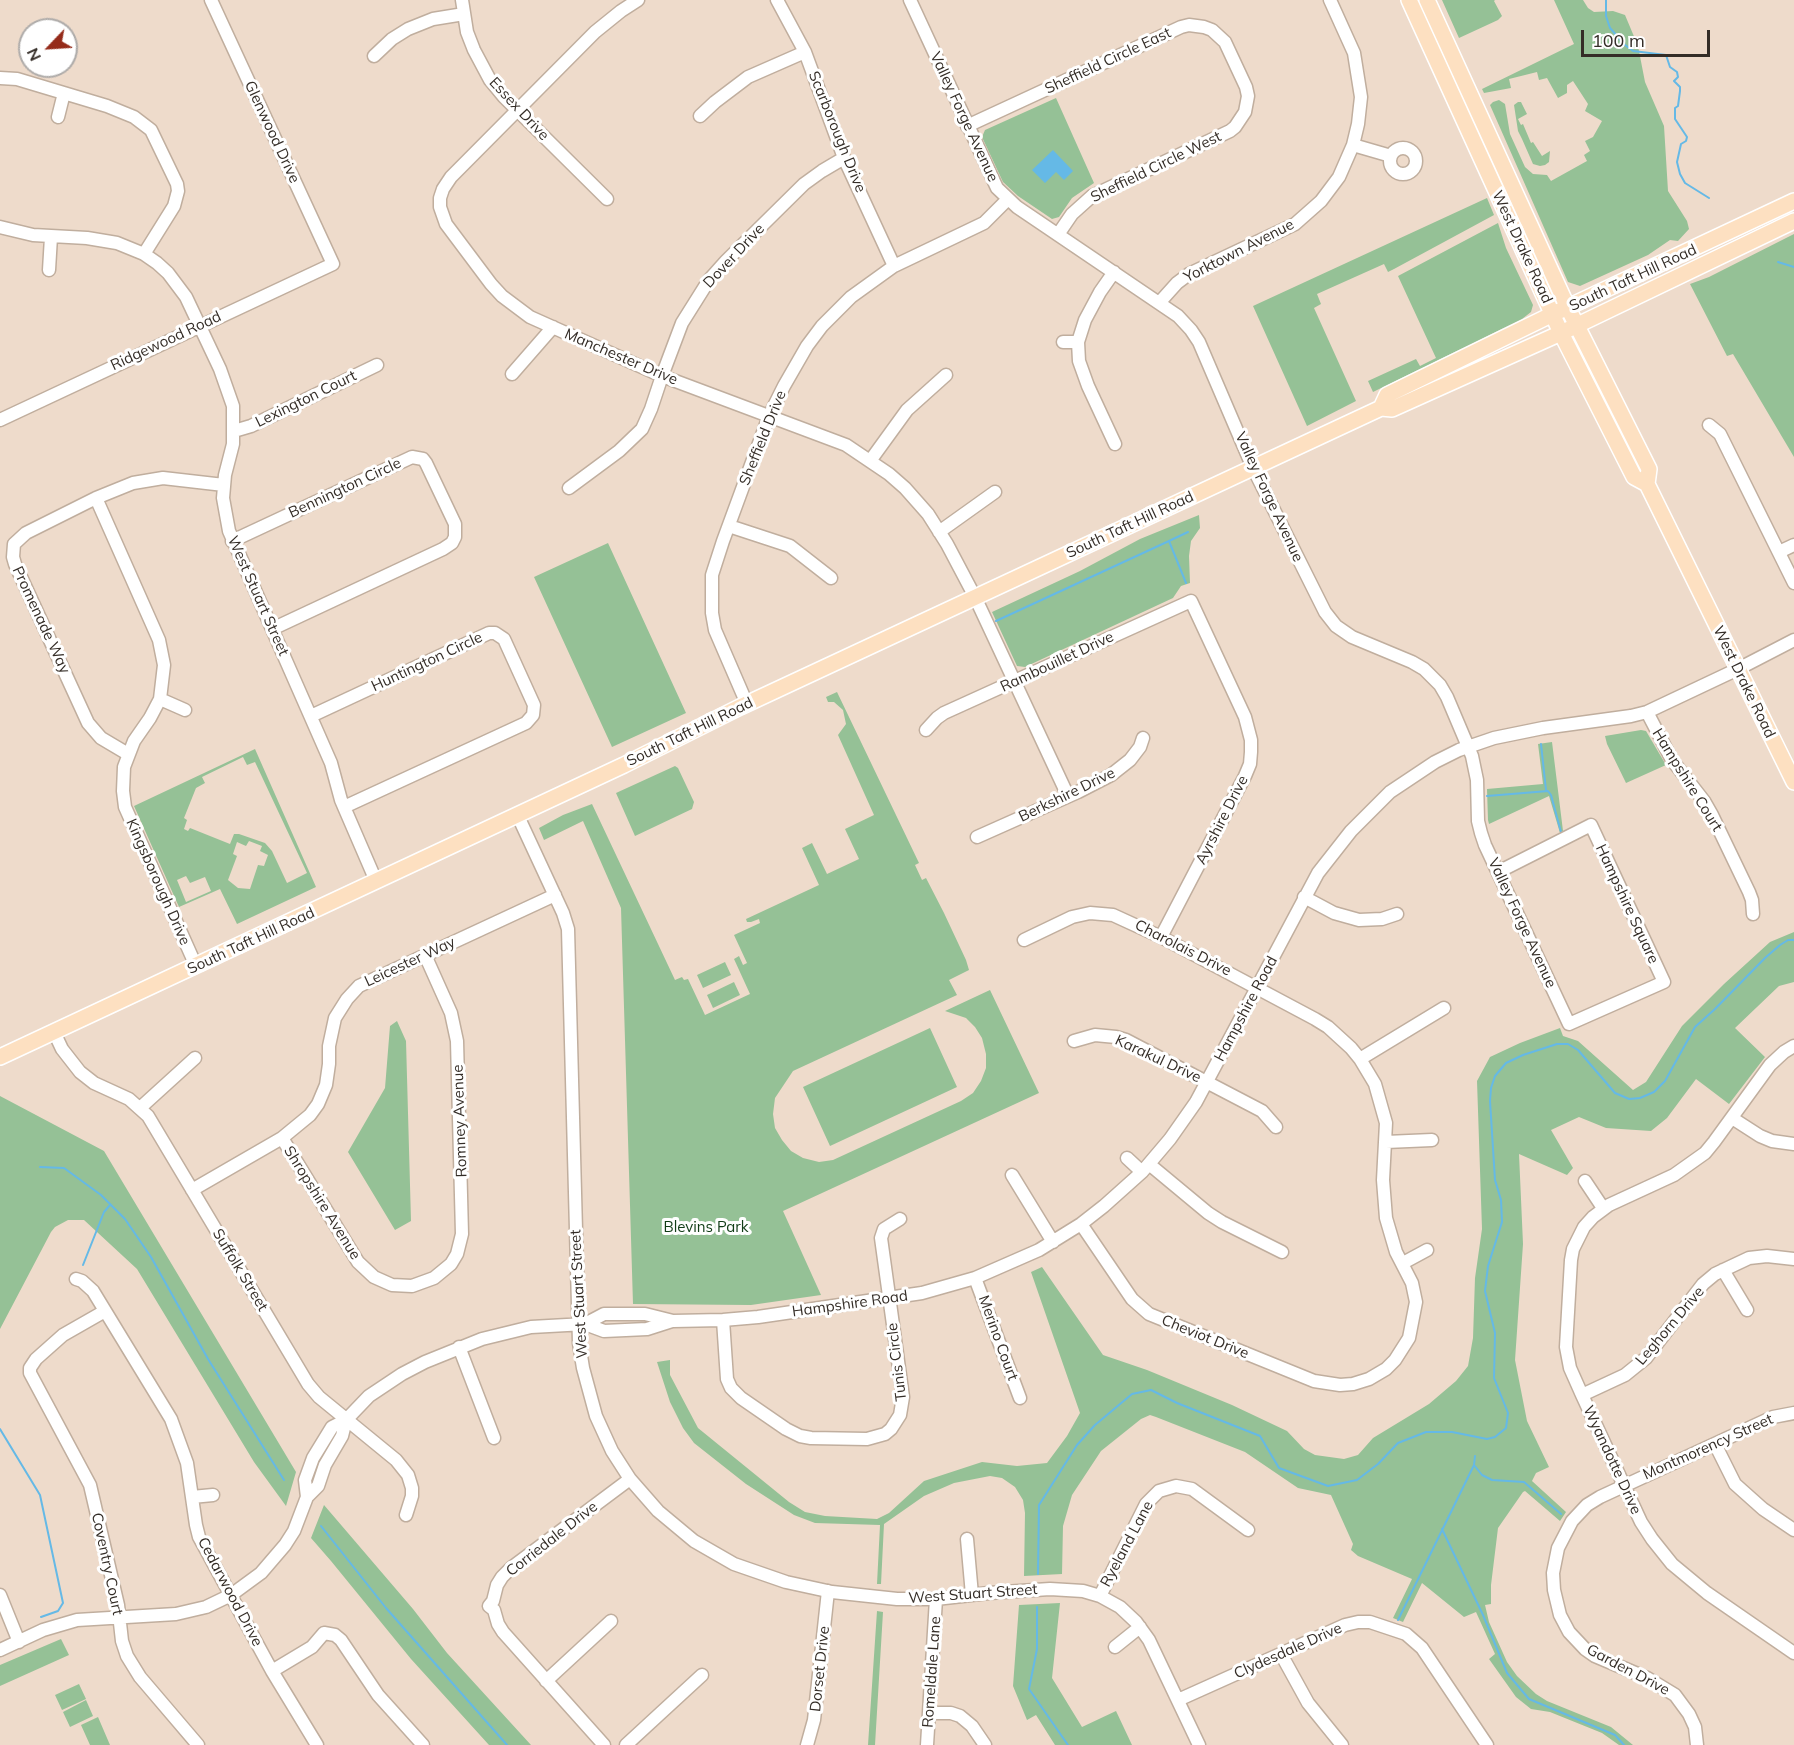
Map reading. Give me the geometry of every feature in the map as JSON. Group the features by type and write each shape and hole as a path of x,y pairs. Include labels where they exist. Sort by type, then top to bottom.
{"main road":[{"name":"West Drake Road","path":"1409,0 1562,333 1634,477 1647,484"},
{"name":"West Drake Road","path":"1427,0 1576,326 1649,469 1647,484 1794,782"},
{"name":"South Taft Hill Road","path":"1381,408 1387,395 1794,201"},
{"name":"South Taft Hill Road","path":"0,1057 632,761 747,704 975,597 1381,408 1392,410 1562,333 1794,221"}],"street":[{"name":"Glenwood Drive","path":"211,0 333,264"},
{"name":"Essex Drive","path":"462,0 474,50 490,80 607,199"},
{"path":"517,110 595,32 638,0"},
{"name":"Scarborough Drive","path":"777,0 805,52 844,158 894,266"},
{"name":"Valley Forge Avenue","path":"909,0 997,188 1007,200 1059,233 1186,323 1199,342 1253,468 1325,612 1336,626 1352,637 1412,662 1432,677 1447,697 1475,768 1481,833 1569,1024"},
{"name":"Yorktown Avenue","path":"1159,303 1177,283 1189,274 1279,233 1309,213 1322,201 1339,177 1353,145 1361,107 1359,75 1350,43 1330,0"},
{"path":"374,56 392,39 408,29 433,19 464,14"},
{"name":"Sheffield Circle East","path":"967,126 1181,27 1196,25 1212,30 1225,42 1236,64"},
{"path":"700,116 748,77 805,52"},
{"name":"Sheffield Circle West","path":"1059,233 1071,214 1092,196 1235,127 1245,112 1248,96 1236,64"},
{"path":"0,78 17,79 107,106 134,117 151,130 177,184 178,192 174,206 144,254"},
{"path":"58,117 64,93"},
{"name":"Manchester Drive","path":"517,110 451,177 443,189 440,207 446,224 491,284 517,308 553,327 662,376 846,445 889,474 916,499 939,532 975,597 1068,796"},
{"path":"1353,145 1391,156"},
{"name":"Dover Drive","path":"569,488 619,451 642,429 682,324 709,280 804,184 844,158"},
{"name":"Sheffield Drive","path":"747,704 715,630 712,613 712,575 769,416 793,368 822,326 851,297 894,266 984,223 1007,200"},
{"name":"West Stuart Street","path":"0,227 20,234 101,239 117,243 144,254 168,273 178,285 200,325 230,394 234,431 224,485 226,519 232,541 331,762 344,807 376,881"},
{"path":"49,270 51,237"},
{"name":"Ridgewood Road","path":"0,420 333,264"},
{"path":"1114,272 1085,320 1078,342 1079,361 1115,444"},
{"path":"512,374 553,327"},
{"path":"1063,342 1078,342"},
{"name":"Lexington Court","path":"234,431 251,426 378,365"},
{"path":"870,461 907,410 946,375"},
{"path":"1709,425 1720,434 1794,583"},
{"name":"Bennington Circle","path":"232,541 412,457 423,459 426,463 455,524 455,537 452,543 443,549 272,628"},
{"name":"Promenade Way","path":"128,754 101,738 88,723 13,557 15,544 26,532 133,483 163,478 224,485"},
{"path":"939,532 995,492"},
{"name":"Kingsborough Drive","path":"96,498 159,640 164,665 160,699 128,754 123,782 125,807 196,966"},
{"path":"729,526 790,546 831,578"},
{"path":"1779,552 1794,545"},
{"name":"Rambouillet Drive","path":"926,730 944,714 1191,601"},
{"name":"Ayrshire Drive","path":"1161,937 1250,764 1251,740 1245,717 1191,601"},
{"name":"Huntington Circle","path":"311,716 489,633 495,633 504,639 534,705 533,715 526,723 344,807"},
{"name":"Hampshire Road","path":"0,1650 44,1630 77,1620 176,1614 191,1611 231,1595 261,1573 285,1545 294,1531 307,1497 318,1486 325,1465 342,1436 346,1420 356,1408 386,1384 425,1362 459,1347 531,1327 582,1324 604,1314 645,1314 673,1321 723,1320 922,1293 975,1278 1024,1258 1053,1242 1104,1206 1145,1168 1170,1139 1196,1102 1304,897 1335,849 1390,792 1435,762 1468,747 1516,733 1603,721 1647,712 1794,640"},
{"path":"160,699 185,710"},
{"name":"Hampshire Court","path":"1647,712 1672,760 1712,815 1749,892 1752,900 1752,914"},
{"name":"Berkshire Drive","path":"977,837 1098,782 1120,768 1140,747 1143,738"},
{"name":"West Stuart Street","path":"517,814 563,913 569,944 583,1368 596,1416 612,1451 630,1479 645,1498 675,1527 713,1554 755,1573 786,1582 879,1598 936,1599 1045,1589 1069,1589 1100,1596 1120,1608 1140,1628 1157,1654 1199,1745"},
{"name":"Hampshire Square","path":"1498,872 1590,825 1664,982 1569,1024"},
{"name":"Leicester Way","path":"192,1190 282,1138 309,1115 323,1092 328,1074 330,1031 339,1010 354,990 555,895"},
{"path":"1304,897 1334,913 1359,920 1382,919 1397,914"},
{"name":"Charolais Drive","path":"1024,940 1072,917 1090,913 1113,915 1125,919 1328,1027 1360,1059 1375,1084 1386,1123 1384,1199 1390,1234 1412,1284 1416,1302 1409,1338 1395,1360 1386,1369 1369,1379"},
{"name":"Romney Avenue","path":"383,1282 402,1286 429,1281 460,1261 462,1234 457,1041 452,1013 425,955"},
{"path":"1360,1059 1444,1008"},
{"name":"Suffolk Street","path":"54,1032 62,1049 80,1072 94,1083 116,1092 148,1116 308,1384 346,1420 396,1460 408,1475 412,1496 406,1515"},
{"name":"Karakul Drive","path":"1074,1041 1095,1035 1126,1040 1262,1111 1276,1127"},
{"name":"Wyandotte Drive","path":"1794,1046 1770,1065 1714,1142 1693,1162 1674,1175 1603,1208 1584,1227 1573,1249 1571,1260 1566,1347 1570,1368 1582,1395 1641,1522 1656,1545 1672,1564 1707,1593 1794,1653"},
{"path":"140,1108 195,1058"},
{"path":"1732,1118 1760,1136 1772,1141 1794,1144"},
{"name":"Shropshire Avenue","path":"282,1138 358,1262 365,1270 383,1282"},
{"path":"1386,1142 1432,1140"},
{"path":"1127,1158 1145,1168 1208,1214 1282,1252"},
{"path":"1012,1175 1053,1242"},
{"path":"1584,1181 1603,1208"},
{"name":"Tunis Circle","path":"723,1320 727,1378 731,1388 741,1398 786,1429 800,1436 811,1438 867,1439 875,1438 891,1429 903,1407 903,1396 880,1238 884,1229 900,1220"},
{"name":"Cheviot Drive","path":"1081,1224 1132,1299 1158,1319 1314,1381 1340,1385 1369,1379"},
{"path":"1403,1263 1427,1250"},
{"name":"Leghorn Drive","path":"1582,1395 1625,1375 1636,1367 1646,1358 1703,1284 1723,1270 1739,1261 1758,1256 1794,1259"},
{"path":"1723,1270 1747,1310"},
{"name":"Merino Court","path":"975,1278 1020,1398"},
{"name":"Cedarwood Drive","path":"76,1279 88,1286 105,1311 171,1419 187,1463 199,1537 272,1671 317,1745"},
{"path":"380,1295 383,1282"},
{"name":"Coventry Court","path":"105,1311 63,1335 36,1359 30,1368 30,1373 90,1485 118,1605 122,1641 133,1667 198,1745"},
{"path":"459,1347 494,1438"},
{"name":"Montmorency Street","path":"1624,1486 1773,1417 1794,1413"},
{"path":"1715,1444 1735,1484 1763,1509 1794,1530"},
{"name":"Corriedale Drive","path":"604,1745 498,1624 494,1610 489,1606 497,1586 511,1568 630,1479"},
{"name":"Ryeland Lane","path":"1100,1596 1146,1504 1160,1491 1176,1486 1192,1489 1248,1530"},
{"name":"Garden Drive","path":"1624,1486 1587,1505 1570,1523 1562,1537 1553,1573 1556,1603 1564,1624 1585,1649 1606,1661 1647,1678 1675,1695 1689,1714 1695,1727 1697,1745"},
{"path":"192,1497 213,1495"},
{"path":"968,1539 972,1595"},
{"name":"Dorset Drive","path":"807,1745 814,1720 828,1591"},
{"path":"0,1595 19,1641"},
{"name":"Romeldale Lane","path":"927,1745 936,1599"},
{"path":"546,1681 611,1621"},
{"name":"Clydesdale Drive","path":"1178,1700 1345,1625 1370,1622 1406,1634 1422,1648 1487,1745"},
{"path":"1115,1647 1140,1628"},
{"path":"272,1671 312,1647 324,1634 334,1635 341,1640 378,1695 423,1745"},
{"path":"1281,1654 1308,1703 1342,1745"},
{"path":"627,1745 702,1675"},
{"path":"929,1713 951,1713 960,1716 972,1726 985,1745"}],"green space":[{"path":"1442,0 1495,0 1502,16 1459,38"},
{"path":"1554,0 1583,0 1594,12 1613,11 1625,15 1638,46 1645,82 1664,126 1668,191 1687,221 1689,229 1678,241 1670,240 1648,255 1580,286 1568,282 1490,105 1499,100 1505,104 1510,134 1525,167 1533,174 1547,175 1551,181 1587,161 1584,155 1590,151 1585,141 1593,137 1602,121 1585,111 1588,104 1573,81 1567,85 1567,93 1558,98 1547,78 1539,80 1537,72 1509,79 1511,88 1484,93 1482,89 1574,44"},
{"path":"1056,98 1094,183 1072,198 1059,217 1052,219 1018,196 1003,182 982,137 985,130"},
{"path":"1521,102 1527,114 1518,119 1521,125 1523,124 1531,143 1533,142 1542,156 1550,151 1549,162 1545,165 1533,164 1518,131 1514,105"},
{"path":"1487,198 1494,215 1388,272 1384,264 1317,294 1321,304 1314,308 1356,401 1307,426 1253,306"},
{"path":"1498,223 1506,248 1533,305 1531,312 1522,319 1373,392 1368,381 1416,359 1420,366 1436,358 1398,276"},
{"path":"1794,234 1794,457 1733,354 1727,356 1690,284 1709,277"},
{"path":"1199,515 1200,528 1191,541 1189,556 1190,583 1181,586 1173,598 1025,667 1017,666 992,612 1080,571 1140,539"},
{"path":"608,543 686,713 612,747 534,577"},
{"name":"Blevins Park","path":"837,692 919,863 915,865 922,880 926,878 969,970 949,980 957,995 793,1071 775,1098 773,1114 775,1128 791,1151 803,1158 819,1162 833,1160 961,1101 973,1093 981,1081 986,1068 986,1054 982,1038 975,1027 966,1018 945,1011 990,990 1039,1093 783,1211 821,1295 751,1305 633,1304 621,908 583,821 544,840 539,828 563,815 592,804 675,980 682,977 684,980 688,979 705,1015 750,994 734,959 739,956 743,965 747,963 734,935 760,923 759,919 747,922 746,919 819,885 802,848 812,843 827,874 859,859 845,829 874,815 838,735 846,724 843,710 834,702 828,702 826,697"},
{"path":"1646,731 1666,765 1626,783 1605,736"},
{"path":"1552,742 1563,831 1560,833 1549,796 1489,824 1487,789 1543,784 1538,744"},
{"path":"255,749 316,887 237,924 220,889 179,907 134,806","holes":["243,757 247,765 255,762 307,873 287,883 272,851 265,843 234,834 230,844 190,828 188,831 184,829 187,820 184,818 196,788 205,783 202,777","249,841 262,846 260,851 268,855 264,866 258,865 250,889 238,888 228,880 237,856 233,854 237,842 246,846","186,876 190,883 205,877 211,891 186,902 177,880"]},
{"path":"675,766 694,802 692,809 635,836 616,793"},
{"path":"1794,932 1794,982 1779,986 1735,1028 1765,1057 1729,1104 1696,1079 1667,1118 1651,1131 1606,1128 1579,1117 1551,1130 1573,1168 1567,1175 1519,1154 1523,1244 1515,1360 1527,1421 1549,1467 1536,1473 1532,1481 1566,1512 1560,1521 1525,1491 1523,1492 1498,1528 1491,1604 1485,1605 1489,1622 1507,1662 1517,1676 1536,1694 1547,1701 1611,1727 1633,1745 1619,1745 1602,1733 1550,1712 1531,1709 1516,1697 1489,1659 1495,1654 1476,1612 1464,1617 1422,1583 1403,1622 1393,1618 1412,1579 1358,1556 1351,1550 1353,1544 1331,1495 1298,1488 1245,1452 1156,1417 1150,1415 1141,1419 1101,1451 1072,1495 1063,1526 1062,1574 1024,1576 1025,1513 1023,1500 1015,1487 1002,1478 990,1476 954,1483 924,1496 884,1524 881,1584 877,1584 880,1525 815,1523 794,1515 746,1484 694,1443 683,1428 670,1402 657,1362 670,1360 670,1375 698,1428 789,1502 805,1512 825,1516 877,1519 889,1513 924,1481 982,1462 1017,1466 1047,1463 1067,1436 1080,1413 1031,1272 1042,1267 1103,1355 1147,1370 1232,1405 1287,1431 1304,1449 1315,1455 1344,1459 1358,1455 1373,1438 1429,1404 1456,1381 1468,1366 1473,1338 1475,1278 1482,1229 1477,1081 1490,1057 1560,1028 1563,1036 1578,1041 1633,1090 1646,1082 1682,1026 1724,984 1770,942"},
{"path":"725,962 731,975 703,988 697,975"},
{"path":"734,982 740,995 713,1008 707,995"},
{"path":"397,1021 406,1041 411,1221 395,1230 348,1152 385,1088 390,1026"},
{"path":"930,1028 957,1087 830,1146 803,1087"},
{"path":"0,1096 104,1151 296,1472 286,1506 254,1462 137,1269 84,1220 68,1220 51,1232 0,1329"},
{"path":"324,1505 413,1609 447,1653 531,1745 489,1745 411,1659 311,1538"},
{"path":"1060,1603 1052,1678 1082,1727 1116,1711 1132,1745 1055,1745 1036,1715 1027,1720 1013,1686 1019,1605"},
{"path":"877,1611 883,1612 875,1745 868,1745"},
{"path":"61,1639 69,1655 0,1686 0,1665"},
{"path":"79,1684 86,1699 62,1710 55,1695"},
{"path":"86,1700 93,1716 70,1727 63,1712"},
{"path":"98,1717 110,1745 90,1745 81,1725"}],"water":[{"path":"1053,150 1073,171 1064,180 1056,172 1045,183 1032,170"}],"waterway":[{"path":"1606,0 1606,16 1610,28 1625,45 1633,51 1666,55 1670,67 1677,72 1678,77 1674,81 1680,87 1680,91 1678,106 1675,108 1675,119 1687,137 1686,141 1681,144 1677,162 1680,174 1685,183 1709,198"},
{"path":"1778,262 1794,267"},
{"path":"1186,583 1169,541 1188,532"},
{"path":"996,621 1169,541"},
{"path":"1541,744 1546,790"},
{"path":"1487,796 1548,791 1561,832"},
{"path":"1038,1574 1039,1505 1077,1445 1095,1425 1132,1394 1151,1390 1177,1403 1260,1436 1279,1468 1328,1486 1357,1480 1378,1464 1398,1443 1426,1432 1452,1432 1487,1439 1495,1437 1506,1428 1508,1413 1494,1378 1495,1333 1485,1291 1488,1266 1502,1222 1501,1200 1495,1180 1490,1101 1495,1076 1506,1063 1523,1055 1557,1044 1568,1044 1578,1050 1615,1093 1629,1099 1640,1098 1654,1092 1665,1081 1695,1027 1765,958 1788,940 1794,940"},
{"path":"40,1167 64,1168 101,1195 125,1219 151,1257 208,1359 284,1480"},
{"path":"83,1265 104,1212 110,1205"},
{"path":"0,1429 40,1495 63,1603 58,1611 41,1617"},
{"path":"1398,1620 1474,1465 1475,1456"},
{"path":"1474,1465 1482,1475 1492,1480 1524,1482 1561,1514"},
{"path":"321,1526 386,1608 507,1745"},
{"path":"1442,1529 1483,1615 1507,1673 1529,1699 1615,1735 1624,1745"},
{"path":"1037,1607 1037,1649 1029,1689 1068,1745"}]}
